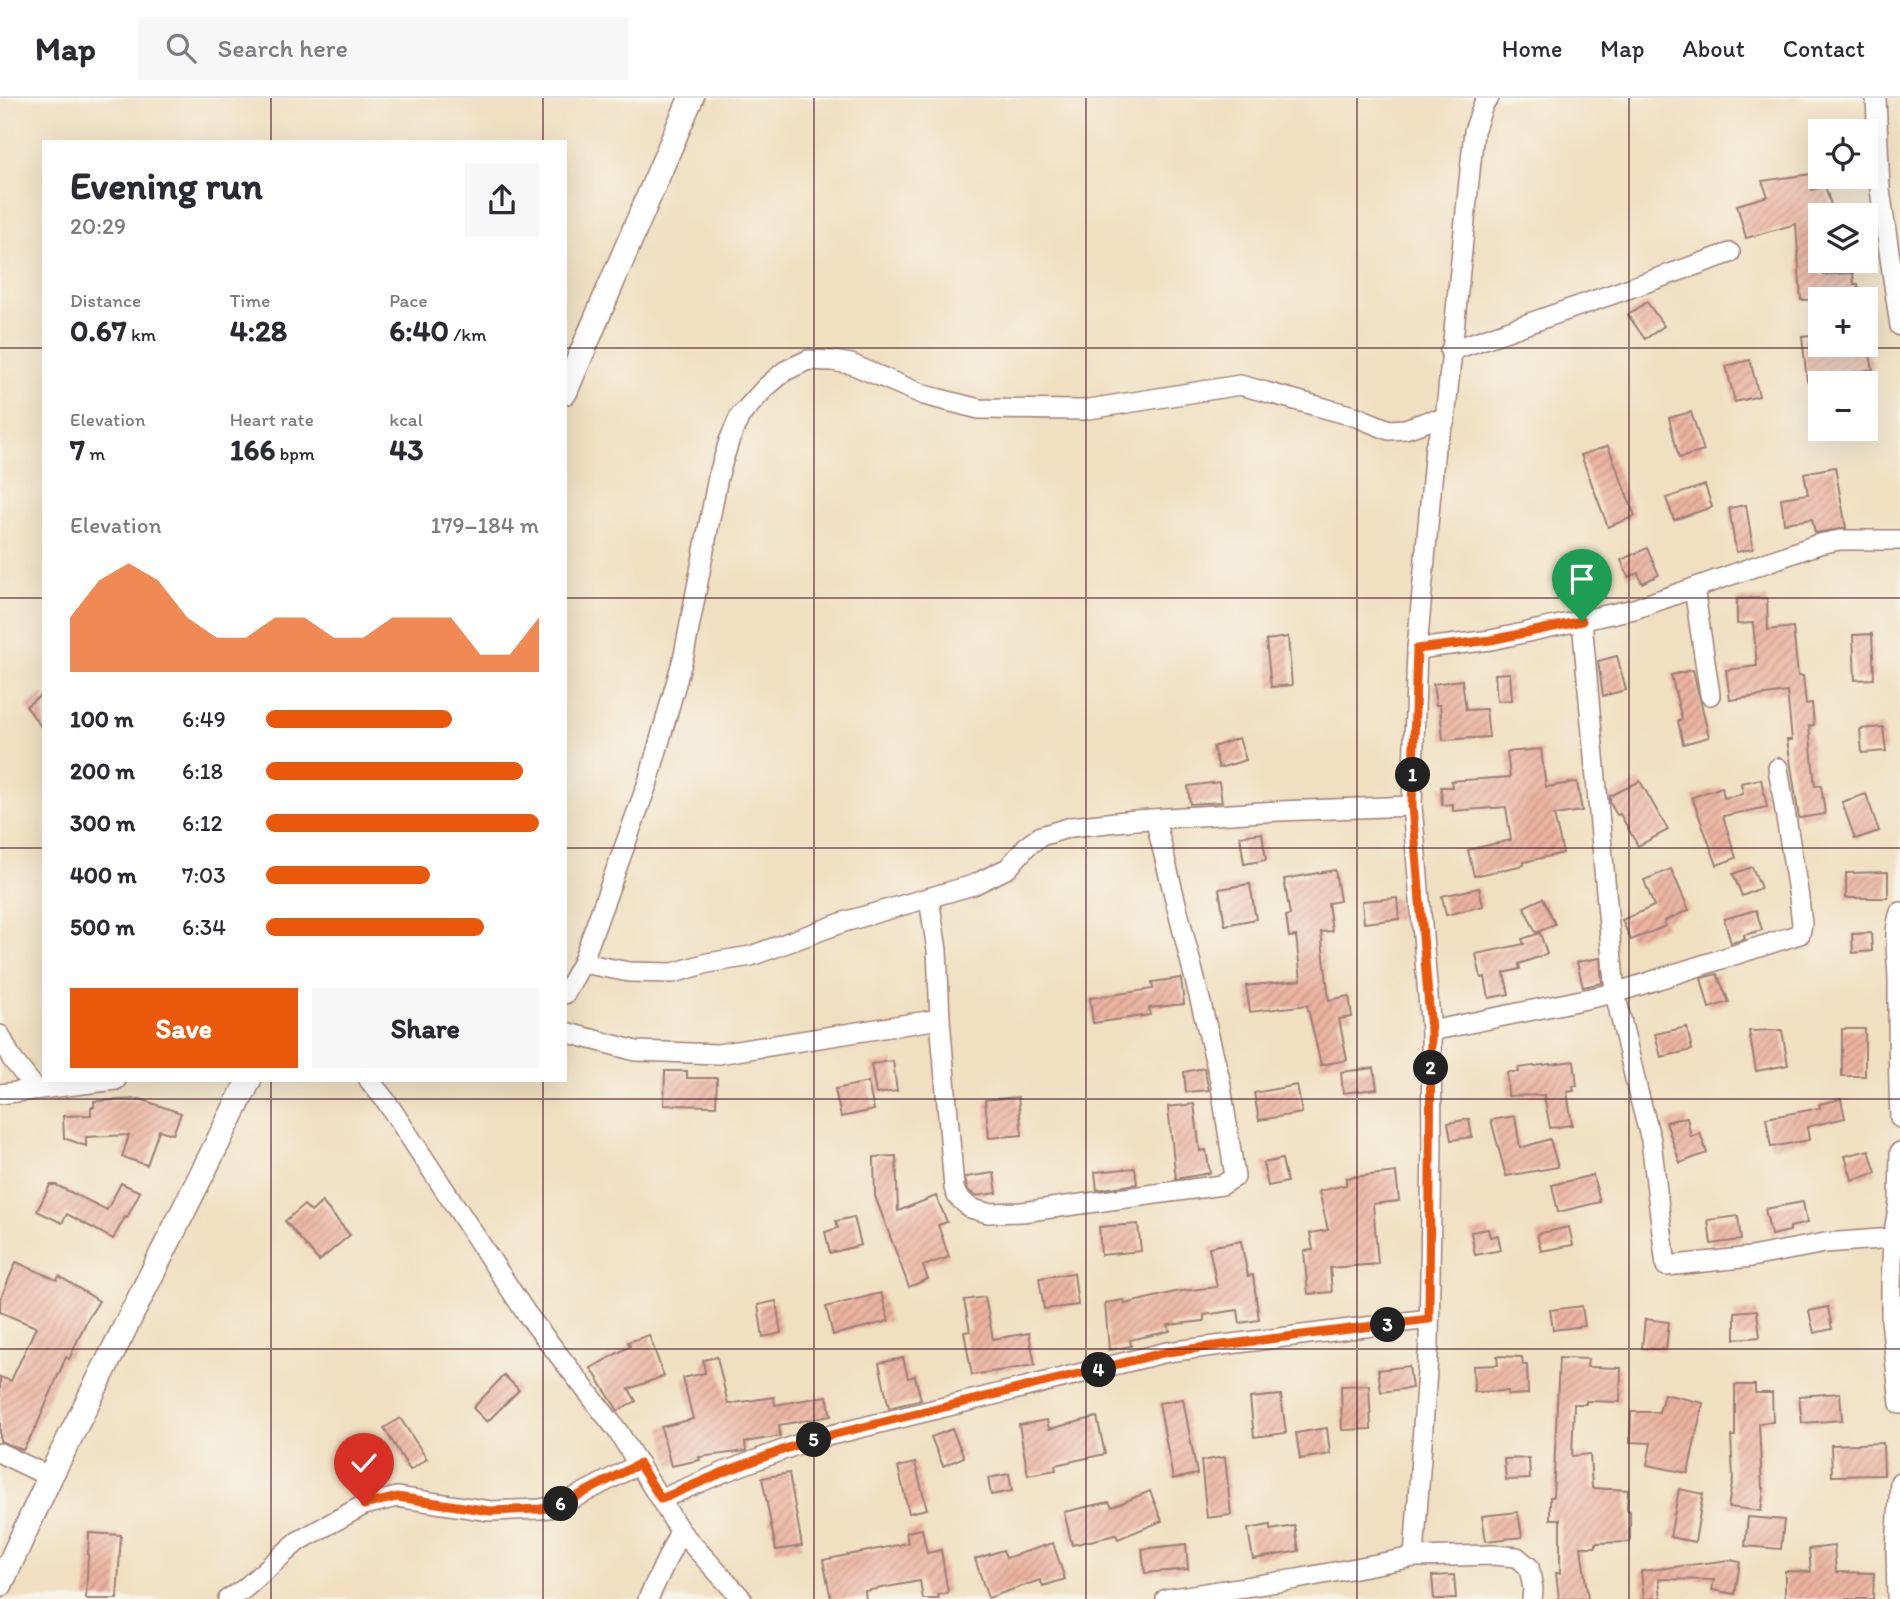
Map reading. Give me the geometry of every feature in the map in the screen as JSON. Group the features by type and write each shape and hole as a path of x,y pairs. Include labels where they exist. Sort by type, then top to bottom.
{"street":[{"path":"567,388 691,98"},
{"path":"1414,1557 1429,1319 1431,1031 1412,806 1417,649 1435,447 1445,420 1474,131 1484,103 1489,98"},
{"path":"1876,98 1880,190 1900,326"},
{"path":"1450,351 1730,253"},
{"path":"567,990 582,963 648,782 684,655 718,477 729,441 740,416 765,388 785,371 808,360 851,364 924,395 979,409 1083,410 1240,385 1357,417 1389,430 1445,420"},
{"path":"1417,649 1491,640 1634,609 1819,544 1855,539 1900,540"},
{"path":"1694,588 1710,695"},
{"path":"1582,621 1615,993 1651,1140 1666,1266 1751,1257 1825,1243 1893,1238"},
{"path":"1431,1031 1615,993 1800,934 1800,898 1778,768"},
{"path":"582,963 629,972 673,972 751,956 844,922 929,899 996,876 1041,836 1071,827 1279,811 1412,806"},
{"path":"929,899 937,950 940,1019 954,1188 957,1196 970,1208 987,1213 1022,1212 1222,1185 1235,1177 1220,1080 1154,819"},
{"path":"1900,912 1895,935 1900,1118"},
{"path":"567,1033 636,1051 718,1054 940,1019"},
{"path":"0,1035 12,1059 35,1088"},
{"path":"0,1094 96,1082"},
{"path":"0,1585 50,1478 248,1082"},
{"path":"371,1082 386,1101 526,1313 617,1430 680,1531 742,1599"},
{"path":"1900,1152 1899,1202 1893,1238 1891,1320 1900,1404"},
{"path":"661,1499 807,1441 1167,1352 1429,1319"},
{"path":"0,1453 50,1478"},
{"path":"244,1596 297,1542 364,1505 397,1497 490,1511 540,1509 561,1504 639,1464"},
{"path":"1897,1599 1896,1549 1900,1482"},
{"path":"648,1599 680,1531"},
{"path":"1166,1599 1297,1579 1414,1557 1493,1555 1517,1557 1529,1567 1532,1599"}],"building":[{"path":"1808,174 1808,189 1826,189 1830,203 1808,203 1808,273 1853,273 1854,284 1858,284 1858,287 1808,287 1808,300 1801,300 1796,224 1746,238 1737,205 1768,196 1762,181"},
{"path":"1647,302 1664,326 1645,339 1628,315"},
{"path":"1808,335 1808,357 1870,357 1873,369 1808,371 1807,381 1802,336"},
{"path":"1750,360 1759,396 1735,402 1726,366"},
{"path":"1691,412 1704,451 1679,458 1669,418"},
{"path":"1608,446 1635,516 1608,527 1581,455"},
{"path":"1835,467 1846,528 1815,533 1812,519 1784,523 1781,498 1808,494 1804,473"},
{"path":"1705,485 1712,507 1674,520 1666,498"},
{"path":"1746,505 1753,549 1736,552 1729,508"},
{"path":"1647,548 1659,575 1642,583 1638,573 1628,577 1621,560"},
{"path":"1767,598 1768,630 1793,627 1798,676 1803,676 1806,704 1812,703 1814,725 1809,726 1815,786 1821,785 1825,814 1799,818 1787,740 1792,740 1787,692 1730,700 1726,670 1757,666 1753,623 1737,624 1737,599"},
{"path":"1872,634 1874,679 1855,680 1853,635"},
{"path":"1288,637 1292,685 1271,687 1266,640"},
{"path":"1617,656 1626,690 1603,696 1598,661"},
{"path":"1693,670 1709,737 1683,744 1678,721 1682,720 1671,675"},
{"path":"1510,673 1512,700 1497,701 1495,674"},
{"path":"1462,680 1466,710 1486,709 1489,737 1443,740 1440,705 1436,705 1433,684"},
{"path":"42,694 42,728 26,706"},
{"path":"1883,727 1886,751 1862,753 1860,729"},
{"path":"1239,738 1246,760 1219,768 1213,747"},
{"path":"1541,749 1546,787 1577,782 1582,811 1554,815 1563,853 1474,876 1468,850 1511,840 1506,807 1453,811 1453,804 1442,805 1441,787 1452,787 1451,781 1510,777 1507,752"},
{"path":"1761,779 1767,807 1723,816 1736,858 1717,865 1692,797 1722,787 1724,798 1743,794 1741,783"},
{"path":"1640,781 1668,830 1638,846 1620,814 1617,815 1610,803 1610,796"},
{"path":"1219,782 1222,802 1190,804 1188,786"},
{"path":"1866,794 1879,831 1855,839 1842,802"},
{"path":"1262,833 1266,860 1244,864 1240,836"},
{"path":"1752,867 1761,888 1742,896 1733,874"},
{"path":"1671,869 1689,910 1664,921 1666,926 1631,940 1622,920 1654,906 1644,880"},
{"path":"1335,870 1340,901 1328,903 1332,931 1321,932 1329,1000 1349,996 1352,1017 1339,1019 1347,1060 1321,1065 1307,1005 1250,1012 1246,986 1301,980 1296,936 1289,937 1286,916 1290,915 1284,879"},
{"path":"1888,872 1888,898 1846,898 1846,873"},
{"path":"1250,884 1256,919 1225,925 1219,889"},
{"path":"1479,888 1483,906 1446,915 1442,896"},
{"path":"1397,898 1399,919 1364,923 1362,901"},
{"path":"1543,898 1555,924 1536,933 1524,907"},
{"path":"1756,910 1762,930 1744,935 1745,939 1731,943 1724,919"},
{"path":"1540,933 1547,954 1519,964 1520,969 1504,973 1509,994 1489,998 1485,977 1481,978 1476,954 1524,944 1522,939"},
{"path":"1871,933 1872,951 1853,953 1852,934"},
{"path":"1600,958 1602,983 1583,987 1577,962"},
{"path":"1717,974 1729,1002 1709,1008 1701,978"},
{"path":"1181,978 1184,1004 1149,1008 1150,1015 1093,1023 1090,998 1153,989 1152,982"},
{"path":"1687,1027 1692,1050 1661,1057 1655,1034"},
{"path":"1842,1029 1865,1029 1865,1076 1842,1076"},
{"path":"1782,1030 1788,1065 1756,1071 1749,1031"},
{"path":"893,1061 897,1091 876,1094 871,1064"},
{"path":"1574,1061 1577,1086 1573,1086 1574,1091 1567,1092 1572,1125 1550,1128 1544,1095 1508,1096 1507,1072 1519,1072 1518,1068"},
{"path":"1204,1068 1209,1090 1186,1092 1184,1072"},
{"path":"1374,1068 1377,1089 1343,1093 1341,1072"},
{"path":"665,1071 687,1071 687,1078 717,1078 716,1106 664,1105"},
{"path":"868,1082 874,1110 841,1117 835,1089"},
{"path":"1297,1085 1302,1113 1259,1120 1254,1093"},
{"path":"1018,1097 1022,1135 989,1138 985,1100"},
{"path":"140,1099 181,1113 173,1134 159,1130 147,1165 122,1157 129,1135 86,1137 86,1146 64,1138 63,1116 91,1115 94,1101"},
{"path":"1841,1099 1845,1118 1807,1127 1809,1140 1771,1147 1766,1118 1820,1108 1819,1104"},
{"path":"1194,1104 1200,1151 1206,1150 1210,1173 1176,1179 1168,1107"},
{"path":"1515,1116 1520,1148 1550,1139 1558,1167 1506,1176 1491,1120"},
{"path":"1687,1117 1691,1137 1700,1133 1707,1153 1680,1163 1666,1122"},
{"path":"1469,1119 1472,1137 1451,1140 1448,1123"},
{"path":"1869,1150 1876,1173 1852,1180 1845,1156"},
{"path":"896,1156 898,1211 936,1196 947,1222 938,1225 949,1257 923,1266 928,1279 909,1287 875,1196 874,1157"},
{"path":"1282,1159 1287,1182 1268,1186 1263,1163"},
{"path":"1135,1168 1137,1184 1097,1190 1095,1172"},
{"path":"1396,1172 1399,1201 1373,1204 1378,1264 1330,1268 1332,1292 1308,1294 1304,1251 1313,1250 1310,1233 1328,1230 1319,1191 1346,1185 1346,1178"},
{"path":"994,1173 997,1193 975,1196 967,1189 965,1177"},
{"path":"1593,1175 1600,1202 1558,1212 1552,1185"},
{"path":"121,1183 140,1192 113,1239 67,1214 62,1223 37,1211 50,1185 56,1185 107,1210"},
{"path":"322,1202 350,1235 319,1261 285,1221 304,1205 311,1212"},
{"path":"1803,1202 1807,1223 1790,1227 1790,1231 1771,1235 1765,1209"},
{"path":"1738,1216 1741,1240 1711,1244 1708,1220"},
{"path":"854,1217 861,1245 830,1253 825,1232 838,1228 836,1221"},
{"path":"1138,1224 1141,1251 1101,1255 1099,1227"},
{"path":"1569,1227 1573,1245 1541,1251 1537,1234"},
{"path":"1488,1229 1490,1237 1498,1235 1501,1250 1475,1255 1471,1232"},
{"path":"1241,1241 1248,1276 1253,1275 1259,1320 1240,1323 1238,1310 1204,1315 1204,1321 1168,1325 1170,1331 1130,1340 1131,1346 1109,1350 1105,1303 1124,1300 1125,1304 1175,1292 1217,1287 1209,1247"},
{"path":"16,1262 57,1280 59,1276 99,1301 69,1359 66,1357 37,1425 23,1450 0,1441 0,1377 11,1381 36,1327 0,1312 0,1300"},
{"path":"1074,1273 1078,1305 1044,1309 1039,1278"},
{"path":"881,1293 889,1321 833,1335 826,1307"},
{"path":"985,1297 993,1339 1029,1333 1035,1365 972,1375 964,1332 970,1331 964,1300"},
{"path":"776,1301 781,1333 763,1337 758,1305"},
{"path":"1582,1306 1585,1326 1553,1330 1550,1310"},
{"path":"1828,1307 1832,1329 1814,1333 1809,1311"},
{"path":"1757,1310 1760,1337 1735,1339 1735,1312"},
{"path":"1645,1319 1669,1322 1666,1350 1642,1348"},
{"path":"649,1335 664,1376 629,1389 636,1401 618,1411 591,1368 630,1346 628,1342"},
{"path":"1497,1356 1522,1357 1523,1365 1527,1365 1528,1394 1508,1395 1508,1391 1474,1392 1473,1366 1498,1365"},
{"path":"717,1357 728,1404 774,1397 775,1405 827,1396 831,1416 779,1425 780,1436 745,1442 746,1451 699,1457 700,1460 671,1466 661,1427 693,1419 683,1378 705,1373 703,1360"},
{"path":"903,1358 908,1378 915,1376 921,1400 889,1408 879,1363"},
{"path":"1559,1358 1588,1359 1587,1367 1621,1368 1620,1402 1586,1401 1586,1404 1574,1404 1572,1456 1590,1454 1592,1488 1628,1490 1627,1510 1630,1511 1630,1542 1596,1543 1596,1547 1581,1547 1588,1599 1559,1599 1556,1573 1560,1573 1560,1519 1550,1519 1550,1497 1553,1497"},
{"path":"1409,1366 1412,1388 1381,1392 1378,1370"},
{"path":"504,1375 519,1390 487,1422 473,1408"},
{"path":"1369,1385 1371,1429 1342,1430 1341,1386"},
{"path":"1735,1385 1755,1385 1755,1393 1772,1393 1773,1422 1759,1423 1764,1488 1761,1511 1728,1507 1733,1479 1731,1436 1735,1436"},
{"path":"1840,1393 1842,1420 1802,1423 1799,1396"},
{"path":"1664,1394 1703,1403 1688,1473 1647,1465 1651,1443 1630,1442 1631,1412 1659,1412"},
{"path":"1281,1395 1286,1433 1254,1437 1250,1398"},
{"path":"1183,1399 1197,1474 1173,1479 1159,1403"},
{"path":"1097,1417 1105,1454 1055,1465 1056,1470 1028,1475 1019,1425 1047,1420 1049,1429"},
{"path":"400,1418 427,1459 410,1470 384,1428"},
{"path":"1327,1428 1330,1454 1300,1459 1296,1433"},
{"path":"952,1429 964,1457 943,1466 931,1437"},
{"path":"1883,1443 1884,1475 1832,1476 1831,1445"},
{"path":"1225,1457 1231,1515 1207,1518 1201,1461"},
{"path":"1529,1458 1530,1479 1506,1480 1504,1459"},
{"path":"915,1463 927,1509 909,1513 898,1467"},
{"path":"789,1473 802,1546 776,1550 762,1478"},
{"path":"1009,1474 1012,1491 991,1495 988,1478"},
{"path":"1679,1489 1703,1494 1695,1542 1670,1537"},
{"path":"1150,1491 1162,1521 1118,1539 1116,1535 1072,1545 1064,1512 1109,1502 1112,1507"},
{"path":"1518,1512 1522,1537 1486,1541 1482,1516"},
{"path":"1748,1517 1784,1520 1781,1549 1745,1546"},
{"path":"1270,1525 1270,1530 1295,1526 1299,1551 1253,1559 1248,1529"},
{"path":"922,1529 927,1553 941,1550 948,1593 938,1595 939,1599 923,1599 920,1581 865,1591 866,1599 831,1599 823,1560 908,1543 906,1532"},
{"path":"89,1533 121,1535 117,1599 86,1599"},
{"path":"1053,1543 1065,1579 1043,1586 1040,1580 988,1598 975,1559 1003,1550 1006,1558"},
{"path":"1186,1544 1188,1569 1145,1573 1142,1549"},
{"path":"1834,1546 1836,1572 1874,1573 1873,1599 1785,1599 1785,1571 1811,1572 1809,1549"},
{"path":"1730,1560 1740,1562 1735,1594 1712,1590 1714,1580 1659,1579 1661,1598 1644,1599 1641,1571"},
{"path":"1454,1575 1456,1599 1434,1599 1432,1576"}],"route":[{"path":"364,1505 397,1497 490,1511 512,1512 554,1507 639,1464 661,1499 807,1441 1167,1352 1429,1319 1431,1031 1412,806 1417,649 1491,640 1582,621"}]}
